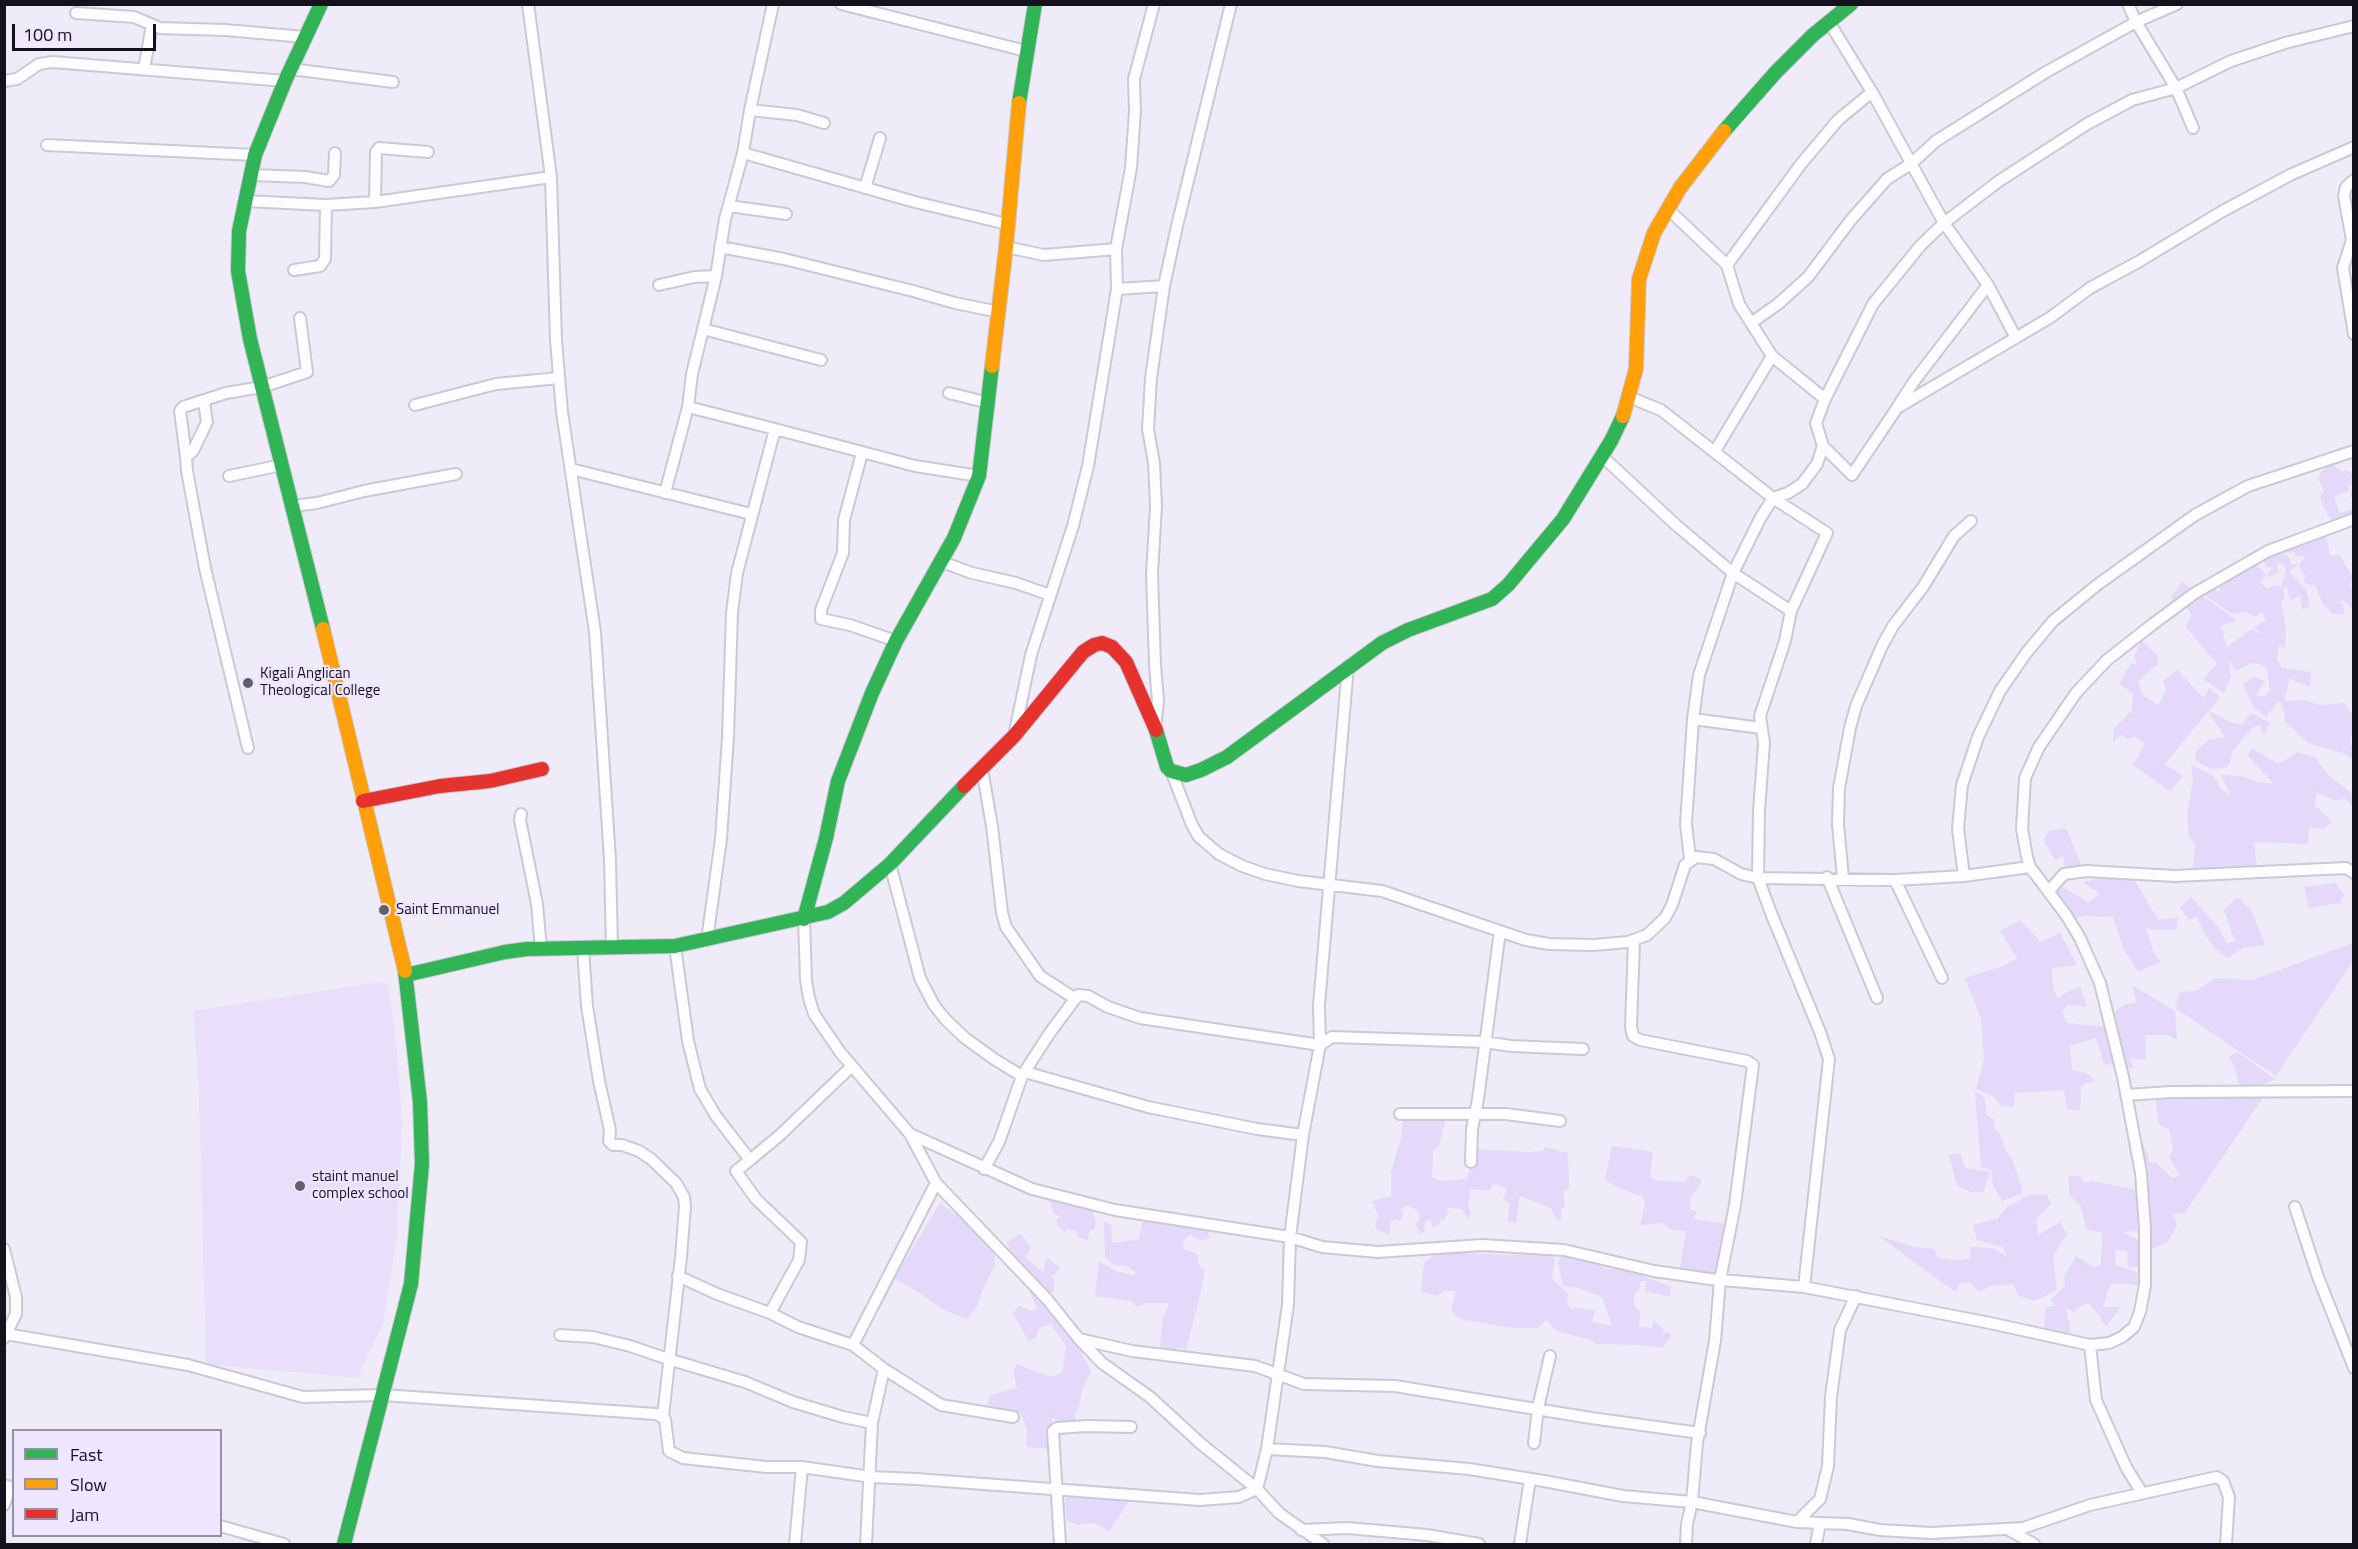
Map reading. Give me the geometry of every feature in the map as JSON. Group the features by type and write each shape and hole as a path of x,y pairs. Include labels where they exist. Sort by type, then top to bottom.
{"main road":[{"path":"321,4 288,75 255,155 239,231 238,271 262,387 406,975 420,1102 422,1164 411,1284 344,1545"},
{"path":"804,919 826,838 838,781 872,693 896,641 942,562 969,506 979,476 989,403 1026,51 1035,4"},
{"path":"406,975 505,952 675,946 828,912 844,903 890,864 950,799 1014,736 1083,652 1094,645 1102,643 1119,652 1126,662 1155,728 1164,762 1171,771 1186,775 1202,770 1227,757 1382,643 1408,630 1492,599 1508,585 1563,519 1623,418 1636,369 1639,279 1654,233 1680,188 1716,140 1776,72 1851,4"},
{"path":"363,801 440,786 490,781 542,769"}],"street":[{"path":"528,4 551,177 559,378 595,632 610,860 612,948"},
{"path":"665,493 688,407 692,374 743,153 772,4"},
{"path":"840,4 1026,51"},
{"path":"1014,736 1031,655 1073,526 1088,466 1117,289 1116,249 1131,168 1135,111 1134,79 1154,4"},
{"path":"1155,728 1158,701 1152,574 1156,506 1148,411 1164,286 1231,4"},
{"path":"2128,4 2136,22 2176,88 2193,128"},
{"path":"1751,323 1779,304 1808,277 1850,221 1887,180 1912,163 1946,134 2046,72 2136,22 2177,4"},
{"path":"76,13 135,17 160,28 225,30 305,38"},
{"path":"1829,22 1872,92 1944,223 1988,285 2016,338"},
{"path":"144,69 152,25"},
{"path":"1988,285 1915,380 1852,476 1823,446 1816,423 1825,399 1874,304 1921,245 1944,223 1999,181 2087,124 2132,100 2176,88 2231,61 2285,43 2354,26"},
{"path":"4,81 17,79 39,64 53,62 393,82"},
{"path":"1727,265 1801,164 1838,120 1872,92"},
{"path":"750,110 797,115 824,123"},
{"path":"865,188 880,138"},
{"path":"47,145 255,155"},
{"path":"1897,408 2051,317 2090,288 2221,212 2290,175 2354,147"},
{"path":"375,202 376,152 379,148 428,152"},
{"path":"251,175 305,177 329,181 334,175 335,153"},
{"path":"743,153 865,188 1008,224"},
{"path":"245,201 326,205 375,202 551,177"},
{"path":"2354,180 2346,188 2344,196 2352,240 2343,268 2354,334"},
{"path":"294,270 320,266 325,259 326,205"},
{"path":"729,206 786,214"},
{"path":"1668,209 1727,265 1739,304 1772,356 1825,399"},
{"path":"720,247 784,259 999,312"},
{"path":"1006,247 1044,255 1116,249"},
{"path":"659,285 694,277 716,276"},
{"path":"1117,289 1164,286"},
{"path":"248,748 206,568 180,411 183,407 226,393 262,387 308,372 300,318"},
{"path":"703,328 821,360"},
{"path":"1715,451 1772,356"},
{"path":"415,405 496,384 559,378"},
{"path":"949,393 989,403"},
{"path":"1629,397 1661,410 1773,498 1827,533 1791,611 1785,641 1760,716 1764,743 1759,811 1758,878 1829,1059 1804,1287"},
{"path":"186,457 193,451 207,422 204,402"},
{"path":"688,407 915,466 979,476"},
{"path":"707,940 721,828 729,716 732,613 737,573 775,429"},
{"path":"1690,859 1686,824 1693,719 1699,675 1733,573 1748,541 1773,498 1788,493 1802,484 1817,464 1823,446"},
{"path":"1964,876 1958,829 1962,785 1975,747 2000,691 2027,652 2054,621 2097,585 2195,515 2248,486 2354,451"},
{"path":"862,453 844,520 843,553 821,610 821,619 850,625 896,641"},
{"path":"1602,456 1676,525 1733,573 1791,611"},
{"path":"229,476 282,465"},
{"path":"571,469 751,514"},
{"path":"292,506 317,503 364,491 456,474"},
{"path":"910,1134 1032,1189 1114,1210 1290,1237 1322,1247 1378,1252 1482,1245 1564,1250 1654,1271 1720,1280 1804,1287 2090,1345 2109,1344 2134,1327 2140,1312 2145,1285 2145,1229 2141,1173 2100,983 2080,938 2030,867 2022,829 2025,778 2039,747 2055,721 2092,675 2152,624 2194,593 2268,551 2354,519"},
{"path":"1843,878 1839,788 1856,706 1893,626 1923,587 1954,536 1971,522"},
{"path":"942,562 1050,595"},
{"path":"1257,1489 1267,1449 1288,1305 1290,1237 1303,1135 1320,1044 1319,1005 1348,666"},
{"path":"1693,719 1761,728"},
{"path":"982,770 992,826 1002,913 1006,927 1040,976 1074,998"},
{"path":"1171,771 1192,825 1209,847 1242,866 1265,874 1329,886 1382,891 1526,940 1570,945 1594,945 1634,940 1647,935 1665,918 1672,905 1685,865 1690,859 1702,856 1714,859 1741,874 1758,878 1896,879 1964,876 2030,867"},
{"path":"521,814 520,820 537,904 541,949"},
{"path":"890,864 920,978 934,1005 965,1038 1024,1074 1148,1107 1257,1129 1303,1135"},
{"path":"2049,891 2064,874 2086,871 2175,876 2346,868 2354,873"},
{"path":"1827,878 1877,998"},
{"path":"1896,879 1942,978"},
{"path":"804,919 808,998 814,1014 824,1031 910,1134 936,1183 1047,1299 1079,1339 1102,1363 1150,1397 1215,1456 1257,1489 1279,1513 1323,1545"},
{"path":"1471,1162 1474,1114 1478,1099 1500,931"},
{"path":"1634,940 1630,1027 1632,1036 1640,1040 1747,1060 1753,1065 1737,1186 1720,1280 1715,1341 1697,1443 1686,1545"},
{"path":"675,946 688,1041 700,1089 716,1116 750,1160"},
{"path":"583,949 587,1006 599,1081 610,1130 609,1141 613,1145 622,1145 639,1151 651,1159 669,1175 680,1190 685,1206 663,1416 667,1428 669,1451 676,1457 766,1467 802,1467 871,1478 916,1479 1200,1500 1239,1497 1257,1489"},
{"path":"984,1169 999,1142 1024,1074 1078,995 1084,995 1108,1007 1140,1018 1320,1044 1332,1037 1485,1042 1511,1046 1583,1049"},
{"path":"770,1313 799,1260 801,1242 756,1199 736,1171 780,1135 852,1066"},
{"path":"2126,1095 2171,1092 2354,1091"},
{"path":"1400,1114 1506,1114 1560,1121"},
{"path":"853,1345 936,1183"},
{"path":"2295,1207 2318,1277 2354,1368"},
{"path":"4,1249 16,1297 16,1314 5,1336 188,1365 303,1397 383,1395 656,1413 663,1416"},
{"path":"678,1276 717,1294 770,1313 798,1327 853,1345 884,1369 941,1405 1013,1417"},
{"path":"1797,1522 1820,1499 1828,1466 1831,1397 1840,1330 1856,1296"},
{"path":"560,1335 593,1337 630,1346 745,1382 793,1402 872,1423"},
{"path":"1079,1339 1132,1351 1255,1366 1304,1384 1395,1386 1700,1433"},
{"path":"2090,1345 2096,1400 2126,1467 2142,1493"},
{"path":"1534,1443 1538,1408 1550,1356"},
{"path":"866,1545 872,1423 884,1369"},
{"path":"1060,1545 1053,1431 1057,1428 1131,1427"},
{"path":"1267,1449 1325,1452 1378,1461 1469,1469 1623,1496 1692,1502 1797,1522 1848,1524 1905,1532 1931,1533 2023,1528 2090,1505 2217,1477 2223,1481 2229,1497 2226,1545"},
{"path":"795,1545 802,1467"},
{"path":"1520,1545 1530,1479"},
{"path":"4,1504 9,1487"},
{"path":"1816,1545 1820,1523"},
{"path":"222,1527 284,1545"},
{"path":"1301,1530 1347,1528 1427,1534 1479,1545"},
{"path":"2007,1528 2034,1545"}],"shaded area":[{"path":"2331,464 2342,471 2353,474 2353,497 2351,497 2352,485 2348,484 2349,491 2334,497 2340,513 2353,508 2353,519 2334,526 2323,506 2320,497 2324,491 2318,479 2320,473"},
{"path":"2326,534 2330,555 2340,556 2353,578 2350,585 2353,588 2353,607 2351,608 2344,601 2339,601 2343,604 2344,615 2332,614 2322,602 2315,585 2304,582 2305,574 2301,572 2299,565 2305,557 2296,556 2294,552 2285,553 2286,549"},
{"path":"2280,551 2289,557 2291,564 2297,564 2289,572 2306,589 2310,606 2302,610 2300,595 2290,601 2286,584 2283,591 2285,598 2281,602 2286,627 2285,649 2279,645 2277,660 2282,668 2311,672 2310,686 2290,678 2284,701 2305,700 2320,705 2344,703 2353,716 2353,734 2350,737 2350,744 2353,746 2353,759 2343,753 2308,743 2284,721 2285,715 2281,702 2277,703 2266,717 2254,708 2243,684 2254,677 2265,681 2256,695 2264,697 2270,690 2267,669 2260,664 2251,663 2236,671 2229,660 2231,677 2224,693 2203,679 2217,664 2185,626 2192,616 2185,605 2170,598 2182,582 2237,620 2221,626 2227,647 2252,629 2263,635 2254,628 2266,620 2262,612 2255,617 2246,612 2232,614 2203,594 2215,587 2219,594 2220,585 2256,564 2266,575 2260,582 2265,587 2270,589 2273,585 2281,587 2286,570 2284,565 2280,562 2277,566 2279,572 2269,578 2268,572 2274,568 2267,567 2261,559"},
{"path":"2142,641 2157,655 2158,664 2138,681 2142,695 2158,705 2166,691 2163,681 2177,670 2204,698 2209,688 2220,697 2209,711 2231,722 2241,724 2252,713 2270,723 2264,735 2260,725 2252,728 2233,750 2230,763 2225,768 2211,769 2196,761 2195,752 2208,740 2225,737 2208,711 2165,764 2183,776 2170,791 2133,765 2145,744 2134,736 2128,739 2120,735 2113,742 2114,729 2132,710 2133,693 2119,684 2131,663 2137,665 2134,655"},
{"path":"2251,748 2279,764 2297,752 2315,757 2327,774 2353,794 2353,807 2345,798 2337,801 2317,793 2315,805 2332,822 2324,829 2309,828 2308,844 2254,842 2257,866 2192,875 2195,844 2189,837 2187,814 2193,780 2191,764 2213,776 2222,790 2231,796 2221,775 2241,776 2274,784 2248,756"},
{"path":"2066,828 2084,871 2076,879 2065,869 2063,855 2055,860 2043,840 2049,831"},
{"path":"2110,876 2134,879 2158,920 2178,918 2176,930 2146,928 2153,951 2160,962 2138,972 2124,950 2113,917 2085,916 2069,920 2053,886 2060,886 2089,902 2100,894 2083,882"},
{"path":"2335,883 2344,895 2340,903 2309,908 2304,887"},
{"path":"2191,897 2218,927 2227,943 2235,941 2224,910 2237,897 2251,910 2265,945 2243,948 2227,958 2215,949 2197,917 2189,920 2180,907"},
{"path":"2020,920 2041,942 2060,933 2077,965 2052,968 2053,989 2058,999 2065,993 2080,987 2087,1007 2068,1004 2062,1012 2067,1023 2109,1027 2111,1015 2125,1004 2137,1003 2132,985 2175,1011 2177,1040 2168,1035 2145,1035 2146,1060 2129,1058 2134,1067 2125,1070 2121,1066 2104,1064 2096,1038 2070,1046 2072,1070 2086,1073 2095,1080 2081,1086 2080,1110 2067,1110 2064,1090 2015,1093 2013,1107 2001,1106 1994,1097 1976,1089 1984,1059 1981,1019 1965,978 2006,965 2017,958 2000,931"},
{"path":"2353,943 2353,961 2276,1076 2175,1008 2180,992 2196,991 2215,978 2252,980"},
{"name":"staint manuel complex school","path":"380,982 388,985 397,1051 402,1124 397,1235 383,1324 357,1378 206,1364 199,1093 193,1011"},
{"path":"2237,1052 2275,1079 2256,1088 2240,1088 2234,1065 2229,1057"},
{"path":"1975,1092 1983,1096 1986,1114 1994,1120 1995,1129 2012,1158 2023,1193 2002,1201 1993,1185 1991,1170 1981,1167"},
{"path":"2264,1096 2185,1213 2173,1214 2177,1226 2168,1242 2152,1249 2132,1143 2142,1141 2150,1162 2156,1163 2172,1178 2180,1176 2169,1157 2173,1151 2169,1129 2159,1125 2155,1097"},
{"path":"1440,1118 1445,1121 1439,1147 1433,1150 1432,1177 1440,1181 1467,1179 1474,1149 1529,1152 1542,1151 1546,1147 1568,1153 1569,1188 1563,1192 1565,1207 1561,1208 1561,1221 1556,1220 1551,1208 1520,1196 1516,1223 1508,1223 1509,1204 1503,1199 1507,1188 1493,1184 1489,1191 1471,1189 1468,1205 1471,1211 1468,1219 1462,1209 1448,1208 1444,1220 1439,1220 1440,1224 1433,1227 1430,1219 1425,1222 1424,1232 1420,1234 1416,1225 1420,1219 1417,1210 1408,1206 1400,1209 1404,1212 1401,1220 1391,1221 1389,1235 1378,1230 1375,1226 1378,1216 1372,1201 1391,1196 1391,1172 1401,1138 1403,1120"},
{"path":"1612,1146 1653,1152 1650,1178 1660,1181 1686,1182 1688,1175 1700,1178 1702,1182 1691,1196 1690,1210 1697,1211 1694,1219 1727,1224 1724,1261 1711,1279 1679,1275 1686,1231 1673,1230 1661,1223 1640,1225 1645,1205 1643,1197 1605,1180"},
{"path":"1960,1153 1965,1168 1990,1172 1983,1192 1971,1192 1957,1186 1949,1155"},
{"path":"2068,1176 2080,1176 2084,1183 2092,1181 2142,1191 2142,1231 2122,1232 2145,1243 2143,1266 2128,1267 2127,1251 2115,1250 2116,1265 2141,1274 2144,1287 2120,1283 2110,1285 2103,1307 2121,1307 2106,1327 2088,1303 2074,1312 2066,1308 2073,1342 2046,1332 2044,1325 2046,1307 2054,1306 2051,1299 2065,1286 2064,1277 2076,1256 2093,1267 2101,1265 2102,1232 2087,1230 2080,1205 2070,1196"},
{"path":"2047,1194 2051,1204 2036,1219 2038,1235 2060,1222 2067,1234 2053,1256 2057,1290 2035,1301 2019,1296 2013,1284 1991,1286 1980,1292 1969,1282 1960,1284 1955,1292 1879,1236 1915,1247 1934,1249 1938,1258 1957,1260 1970,1258 1971,1247 1994,1248 2007,1257 2003,1247 1977,1240 1973,1225 1997,1219 2007,1207 2029,1195"},
{"path":"1050,1200 1092,1208 1096,1222 1094,1229 1089,1232 1088,1240 1078,1237 1076,1231 1067,1229 1065,1232 1058,1227 1056,1220 1060,1217 1054,1214"},
{"path":"940,1203 971,1226 995,1251 995,1264 977,1306 967,1319 946,1311 894,1279"},
{"path":"1144,1214 1206,1227 1210,1238 1200,1241 1190,1235 1184,1240 1183,1249 1198,1254 1198,1264 1205,1270 1186,1350 1177,1348 1176,1352 1159,1351 1163,1319 1169,1303 1145,1303 1138,1307 1130,1301 1095,1296 1099,1261 1116,1271 1135,1276 1135,1271 1126,1266 1114,1265 1105,1257 1104,1222 1111,1224 1112,1243 1139,1239"},
{"path":"1020,1233 1031,1247 1026,1257 1035,1266 1043,1272 1047,1258 1061,1268 1052,1276 1049,1275 1054,1279 1054,1292 1046,1291 1045,1284 1041,1288 1035,1286 1038,1281 1032,1279 1023,1270 1019,1261 1014,1260 1007,1243"},
{"path":"1438,1252 1550,1255 1555,1260 1552,1279 1568,1294 1567,1303 1572,1310 1575,1307 1595,1311 1592,1322 1612,1326 1602,1297 1578,1288 1563,1286 1558,1262 1561,1256 1579,1254 1582,1260 1596,1262 1604,1268 1631,1271 1671,1287 1670,1297 1645,1291 1646,1281 1641,1281 1639,1291 1635,1292 1634,1305 1640,1312 1639,1327 1651,1328 1654,1320 1664,1330 1662,1334 1670,1332 1671,1337 1662,1348 1643,1345 1596,1344 1591,1340 1556,1331 1547,1320 1538,1328 1512,1328 1465,1320 1457,1317 1451,1310 1456,1291 1445,1291 1437,1296 1421,1291 1424,1263"},
{"path":"1034,1290 1072,1335 1091,1371 1075,1413 1076,1423 1063,1426 1052,1417 1053,1433 1049,1449 1027,1447 1027,1430 1021,1413 1004,1411 987,1404 991,1395 1017,1388 1013,1371 1017,1364 1050,1377 1062,1373 1066,1346 1051,1324 1039,1328 1036,1337 1029,1342 1013,1313 1019,1306 1032,1311 1036,1310 1037,1307 1029,1291"},
{"path":"1085,1496 1130,1500 1109,1531 1093,1523 1076,1525 1066,1519 1065,1498"}],"traffic: fast":[{"path":"321,4 285,81 255,155 239,231 238,271 250,339 323,629"},
{"path":"1019,103 1035,4"},
{"path":"1724,131 1776,72 1813,35 1851,4"},
{"path":"804,919 826,838 838,781 872,693 896,641 954,538 979,476 992,366"},
{"path":"1156,730 1167,767 1171,771 1186,775 1201,770 1227,757 1382,643 1408,630 1492,599 1508,585 1563,519 1611,441 1623,416"},
{"path":"406,975 527,949 675,946 828,912 844,903 890,864 964,786"},
{"path":"344,1544 411,1284 422,1164 420,1102 405,971"}],"traffic: slow":[{"path":"992,366 1019,103"},
{"path":"1623,416 1636,369 1639,279 1654,233 1680,188 1724,131"},
{"path":"323,629 405,971"}],"traffic: jam":[{"path":"964,786 1014,736 1083,652 1094,645 1102,643 1112,647 1126,662 1156,730"},
{"path":"363,801 440,786 490,781 542,769"}],"place":[{"name":"Kigali Anglican Theological College","path":"248,683"},
{"name":"Saint Emmanuel","path":"384,910"},
{"name":"staint manuel complex school","path":"300,1186"}]}
